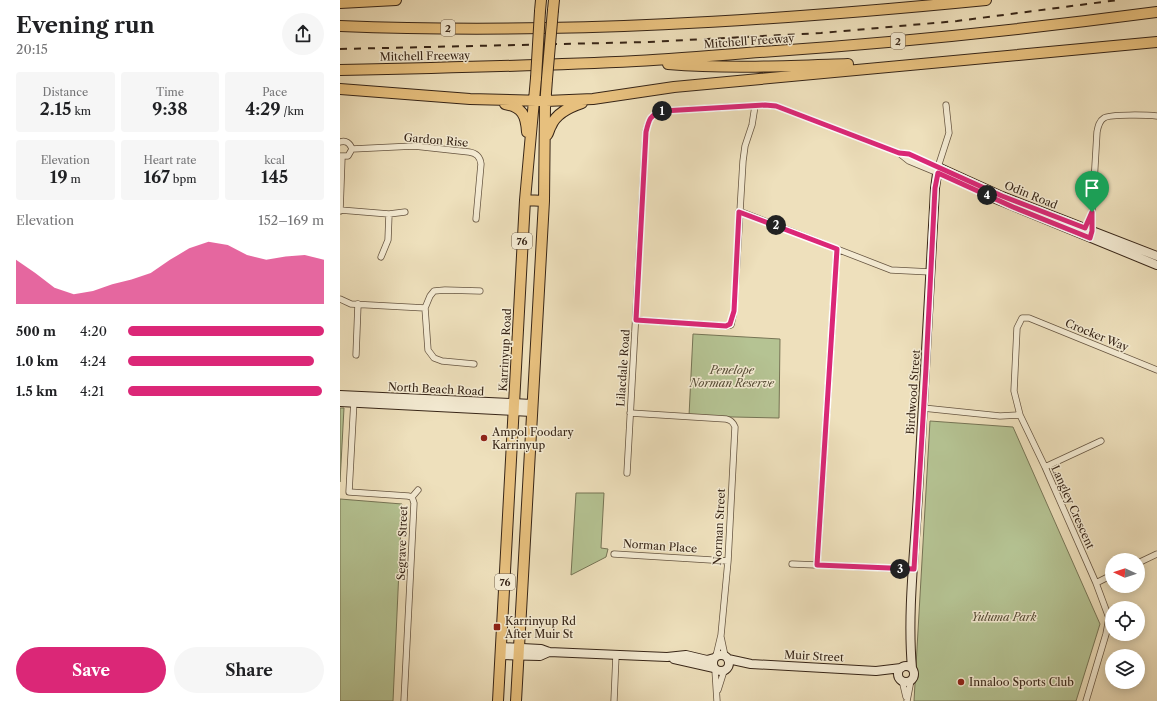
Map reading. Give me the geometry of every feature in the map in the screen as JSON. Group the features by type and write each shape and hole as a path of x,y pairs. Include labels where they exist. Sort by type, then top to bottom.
{"highway":[{"path":"340,3 396,0"},
{"name":"Karrinyup Road","path":"498,701 524,200 536,78 541,0"},
{"name":"76","path":"516,701 544,201 544,141 547,79 554,0"},
{"name":"Mitchell Freeway","path":"340,26 439,28 640,25 823,14 986,0"},
{"name":"Mitchell Freeway","path":"340,70 638,61 825,48 938,37 1157,12"},
{"path":"340,89 470,99 546,101 593,99 674,87 1157,42"},
{"path":"638,61 702,67 747,67 944,61"},
{"path":"470,99 507,104 514,106 522,112 527,130 528,164"},
{"path":"544,141 552,123 565,110 593,99"},
{"path":"524,200 544,201"}],"street":[{"name":"Lilacdale Road","path":"628,473 646,132 650,118 656,113 663,111 765,105"},
{"name":"Odin Road","path":"765,105 776,106 899,153 909,161 938,170 1013,207 1157,256"},
{"path":"938,170 949,133 946,105"},
{"path":"636,320 726,326 730,324 734,311 739,212 745,146 752,125 755,106"},
{"path":"1087,233 1092,212 1097,132 1099,124 1104,118 1111,116 1157,116"},
{"path":"340,142 347,142 352,149 348,156 341,156 340,211 389,214 405,212"},
{"name":"Gardon Rise","path":"352,149 414,146 476,154 480,160 476,219"},
{"name":"Birdwood Street","path":"912,668 910,643 935,188 938,170"},
{"path":"739,212 891,270 931,272"},
{"path":"381,257 388,240 389,214"},
{"name":"Odin Road","path":"1087,233 1157,265"},
{"path":"817,565 837,249"},
{"path":"474,364 442,361 434,358 428,350 425,308 434,290 480,291"},
{"path":"340,299 351,304 425,308"},
{"path":"356,355 358,304"},
{"name":"Langley Crescent","path":"1029,318 1022,318 1017,328 1014,391 1020,415 1096,583 1109,618 1106,634 1086,701"},
{"name":"Crocker Way","path":"1029,318 1157,370"},
{"name":"North Beach Road","path":"340,395 354,400"},
{"name":"North Beach Road","path":"340,402 354,400 532,408"},
{"name":"Segrave Street","path":"354,400 349,492 412,497 414,503 404,701"},
{"path":"923,408 1000,416 1020,415"},
{"name":"Norman Street","path":"630,413 726,419 732,422 735,427 728,561 720,635 715,657"},
{"path":"1044,467 1101,441"},
{"path":"412,497 418,490"},
{"name":"Norman Place","path":"614,554 728,561"},
{"path":"1145,560 1157,554"},
{"path":"792,564 914,569"},
{"path":"1096,583 1105,579"},
{"name":"Norman Street","path":"720,635 727,658"},
{"name":"Birdwood Street","path":"902,667 910,643"},
{"path":"501,651 540,656 549,652 667,657 686,655 707,660 721,655 727,658 729,665 717,692"},
{"path":"614,701 616,655"},
{"path":"667,657 714,669 720,672 726,670"},
{"path":"715,657 712,663 714,669 717,701"},
{"name":"Muir Street","path":"727,658 750,664 876,671 902,667"},
{"name":"Muir Street","path":"726,670 750,664"},
{"path":"907,666 912,668 914,674 907,700 898,673 902,667 907,666"},
{"name":"Muir Street","path":"876,671 900,679"},
{"path":"900,679 908,682 912,680"}],"green space":[{"name":"Penelope Norman Reserve","path":"693,334 780,339 779,418 689,416"},
{"path":"340,408 344,408 340,482"},
{"name":"Yuluma Park","path":"930,421 1013,427 1100,624 1076,701 914,701"},
{"path":"576,493 604,493 601,548 608,549 606,557 571,575"},
{"path":"340,499 402,504 393,701 340,701"}],"railway":[{"path":"340,49 649,42 821,33 957,21 1118,0"}],"place":[{"name":"Ampol Foodary Karrinyup","path":"484,438"},
{"name":"Karrinyup Rd After Muir St","path":"497,627"},
{"name":"Innaloo Sports Club","path":"961,682"}],"route":[{"path":"765,105 776,106 899,153 909,154 1002,196 1085,228 1092,212 1092,231 1090,238 1013,207 938,173 935,188 914,569 817,565 837,249 739,212 734,311 730,324 726,326 636,320 646,132 650,118 656,113 663,111 765,105"}]}
